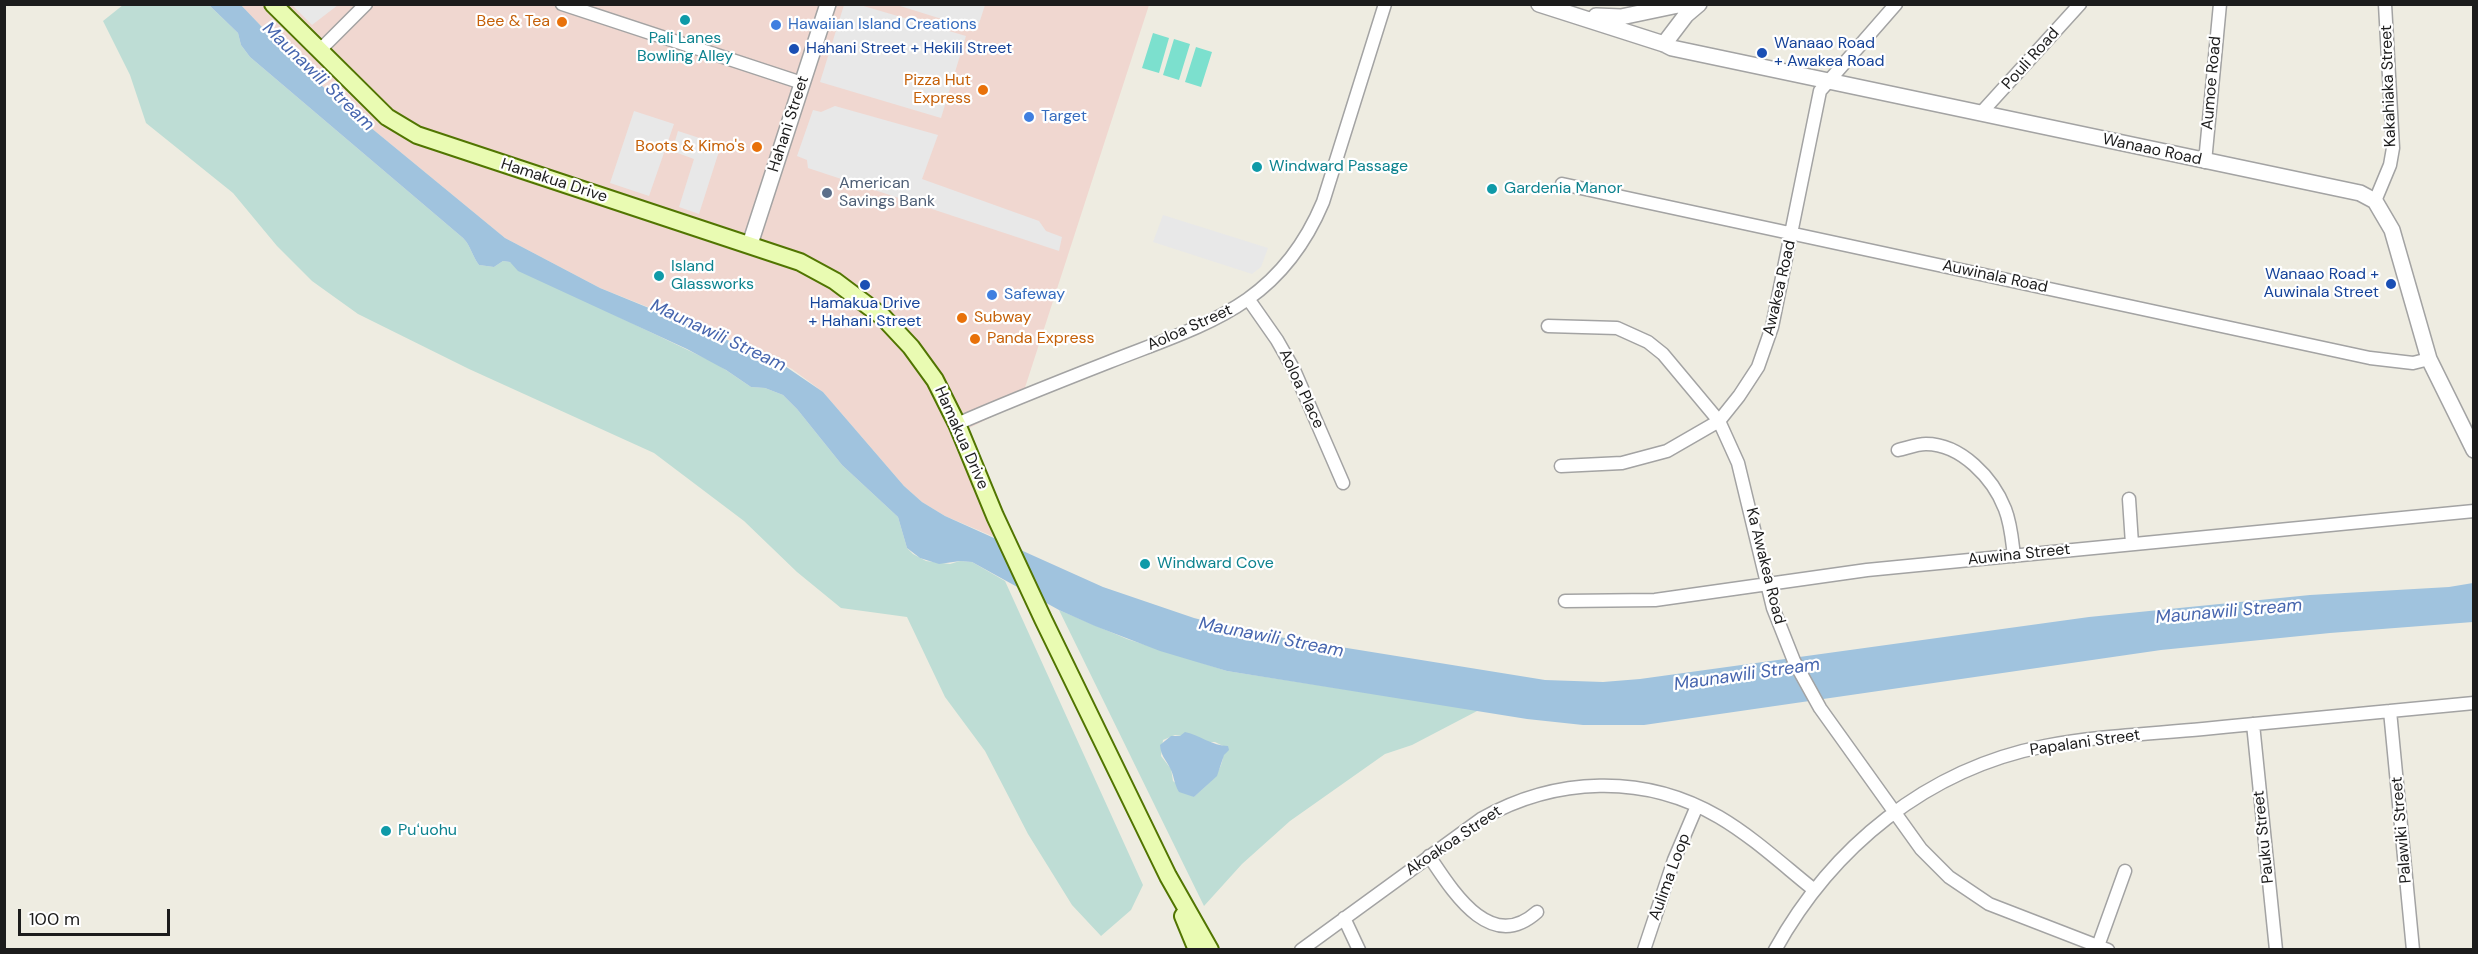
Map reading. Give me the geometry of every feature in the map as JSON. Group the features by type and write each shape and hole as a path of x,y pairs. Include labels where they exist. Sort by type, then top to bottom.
{"main road":[{"name":"Hamakua Drive","path":"273,4 387,117 417,135 781,255 818,271 852,292 883,317 923,363 945,398 995,516 1043,619 1168,876 1210,950"},
{"name":"Hamakua Drive","path":"1168,876 1197,950"}],"street":[{"path":"319,51 366,4"},
{"path":"562,4 802,82"},
{"name":"Hahani Street","path":"750,244 828,4"},
{"name":"Aoloa Street","path":"957,424 1034,391 1208,323 1249,300 1265,287 1289,262 1316,218 1385,4"},
{"path":"1539,4 1578,15 1621,17 1668,9 1683,4"},
{"path":"1664,44 1686,15 1699,4"},
{"name":"Awakea Road","path":"1561,466 1612,464 1641,459 1667,451 1690,440 1719,421 1751,378 1764,354 1772,327 1793,234 1820,91 1896,4"},
{"name":"Pouli Road","path":"1982,113 2080,4"},
{"name":"Aumoe Road","path":"2205,162 2220,4"},
{"name":"Kakahiaka Street","path":"2375,201 2390,165 2393,148 2385,4"},
{"name":"Wanaao Road","path":"1578,15 1672,48 2205,162 2348,190 2375,201"},
{"name":"Auwinala Road","path":"1562,184 2370,358 2413,363 2429,359"},
{"path":"2375,201 2392,230 2429,359 2474,450"},
{"name":"Aoloa Place","path":"1249,300 1277,340 1294,370 1343,483"},
{"name":"Ka Awakea Road","path":"1548,326 1617,328 1648,342 1663,354 1719,421 1738,463 1766,584 1785,642 1817,704 1894,812 1936,866 1966,890 1989,904 2103,948"},
{"path":"1898,450 1923,444 1935,445 1960,455 1974,465 2001,499 2010,526 2014,556"},
{"path":"2128,500 2132,544"},
{"name":"Auwina Street","path":"1565,601 1655,600 1867,570 2474,511"},
{"name":"Papalani Street","path":"1774,950 1813,889 1848,851 1894,812 1949,779 2018,753 2067,742 2474,703"},
{"name":"Palawiki Street","path":"2390,711 2413,950"},
{"name":"Pauku Street","path":"2253,724 2276,950"},
{"name":"Akoakoa Street","path":"1301,950 1496,810 1530,796 1565,788 1601,785 1637,788 1671,796 1697,806 1734,827 1813,889"},
{"name":"Aulima Loop","path":"1644,950 1674,860 1697,806"},
{"path":"1429,856 1462,904 1478,917 1493,924 1510,926 1524,922 1537,912"},
{"path":"2103,948 2125,871"},
{"path":"1344,918 1359,950"}],"shaded area":[{"path":"123,5 209,5 238,33 241,45 250,57 463,238 479,265 494,267 503,261 510,262 717,364 751,387 765,388 783,395 842,465 898,517 907,548 913,554 926,561 950,564 960,561 972,562 1005,581 1143,885 1131,910 1101,936 1072,905 1028,834 985,751 945,697 907,617 841,608 797,572 744,521 654,453 469,369 358,314 312,281 277,246 233,193 146,123 130,75 103,21"},
{"path":"241,5 1149,5 1020,403 953,436 999,539 945,516 922,502 904,486 823,392 792,369 761,352 600,288 505,238 336,99"},
{"path":"292,5 338,5 312,25"},
{"path":"844,5 860,5 966,36 941,118 820,82"},
{"path":"897,5 985,5 977,30"},
{"path":"1153,33 1169,38 1159,73 1142,68"},
{"path":"1174,39 1190,44 1179,80 1163,75"},
{"path":"1196,47 1212,52 1201,87 1185,82"},
{"path":"835,106 938,135 922,179 1039,221 1046,231 1062,237 1059,251 808,168 807,160 797,156 813,110 821,112"},
{"path":"634,111 674,124 649,196 610,183"},
{"path":"678,131 721,145 699,214 679,207 694,159 672,151"},
{"path":"1163,215 1268,248 1261,267 1252,274 1153,242"},
{"path":"1059,610 1127,639 1227,671 1479,710 1412,745 1385,754 1290,821 1242,864 1204,906","holes":["1175,735 1201,739 1223,746 1223,754 1216,775 1194,797 1173,781 1171,769 1161,756 1163,740"]}],"water":[{"name":"Maunawili Stream","path":"209,5 241,5 336,99 505,238 600,288 776,360 823,392 904,486 922,502 945,516 1103,587 1194,618 1254,633 1545,680 1603,682 1640,679 2089,617 2310,595 2449,587 2473,583 2473,622 2330,633 2161,650 1644,725 1583,725 1527,719 1227,671 1160,651 1095,626 1059,610 972,562 939,564 920,558 907,548 898,517 842,465 783,395 765,388 751,387 726,370 687,349 518,271 510,262 503,261 494,267 479,265 463,238 250,57 241,45 238,33"},
{"path":"1185,732 1228,746 1229,750 1224,755 1217,776 1194,797 1179,792 1160,745 1171,736 1180,736"}],"place":[{"name":"Pali Lanes Bowling Alley","path":"685,20"},
{"name":"Bee & Tea","path":"562,22"},
{"name":"Hawaiian Island Creations","path":"776,25"},
{"name":"Hahani Street + Hekili Street","path":"794,49"},
{"name":"Wanaao Road + Awakea Road","path":"1762,53"},
{"name":"Pizza Hut Express","path":"983,90"},
{"name":"Target","path":"1029,117"},
{"name":"Boots & Kimo's","path":"757,147"},
{"name":"Windward Passage","path":"1257,167"},
{"name":"Gardenia Manor","path":"1492,189"},
{"name":"American Savings Bank","path":"827,193"},
{"name":"Island Glassworks","path":"659,276"},
{"name":"Wanaao Road + Auwinala Street","path":"2391,284"},
{"name":"Hamakua Drive + Hahani Street","path":"865,285"},
{"name":"Safeway","path":"992,295"},
{"name":"Subway","path":"962,318"},
{"name":"Panda Express","path":"975,339"},
{"name":"Windward Cove","path":"1145,564"},
{"name":"Puʻuohu","path":"386,831"}]}
